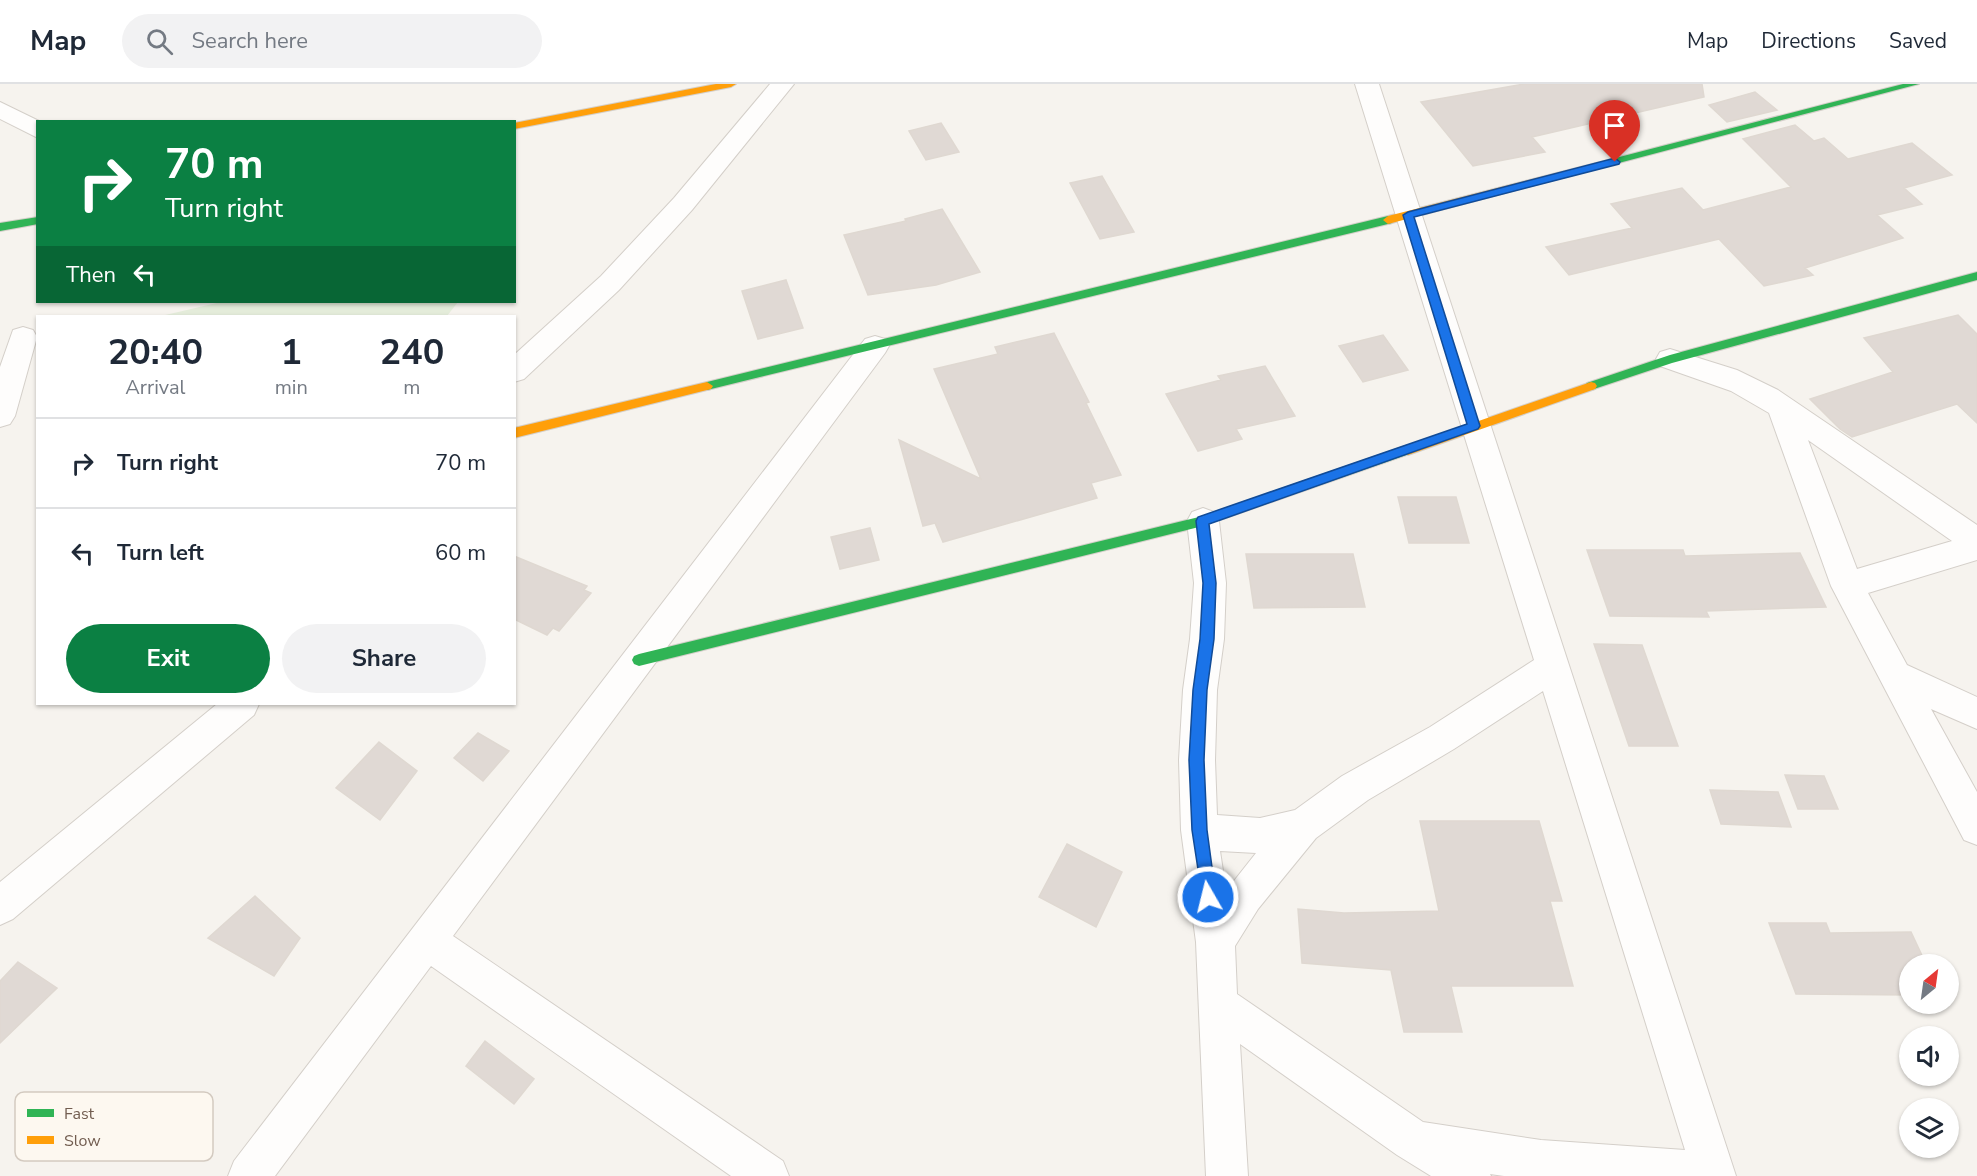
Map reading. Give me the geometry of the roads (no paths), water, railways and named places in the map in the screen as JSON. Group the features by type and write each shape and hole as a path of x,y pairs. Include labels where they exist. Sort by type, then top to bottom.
{"street":[{"path":"516,126 731,84"},
{"path":"516,370 610,283 683,204 782,84"},
{"path":"1367,84 1714,1174 1541,1161 1413,1140"},
{"path":"516,433 1408,215 1914,84"},
{"path":"0,109 36,129"},
{"path":"0,227 36,220"},
{"path":"639,660 1203,521 1670,360 1977,276"},
{"path":"0,416 23,337"},
{"path":"249,1176 875,346"},
{"path":"1670,360 1733,379 1756,389 1977,545"},
{"path":"1781,406 1847,586 1977,828"},
{"path":"1203,521 1210,583 1207,639 1200,690 1197,760 1199,830 1215,942 1227,1176"},
{"path":"1847,586 1977,545"},
{"path":"1215,942 1245,896 1303,826 1355,788 1442,738 1551,666"},
{"path":"1893,675 1977,713"},
{"path":"0,906 241,705"},
{"path":"1199,830 1234,836 1260,836 1303,826"},
{"path":"426,940 768,1176"},
{"path":"1218,1004 1413,1140 1470,1176"}]}
